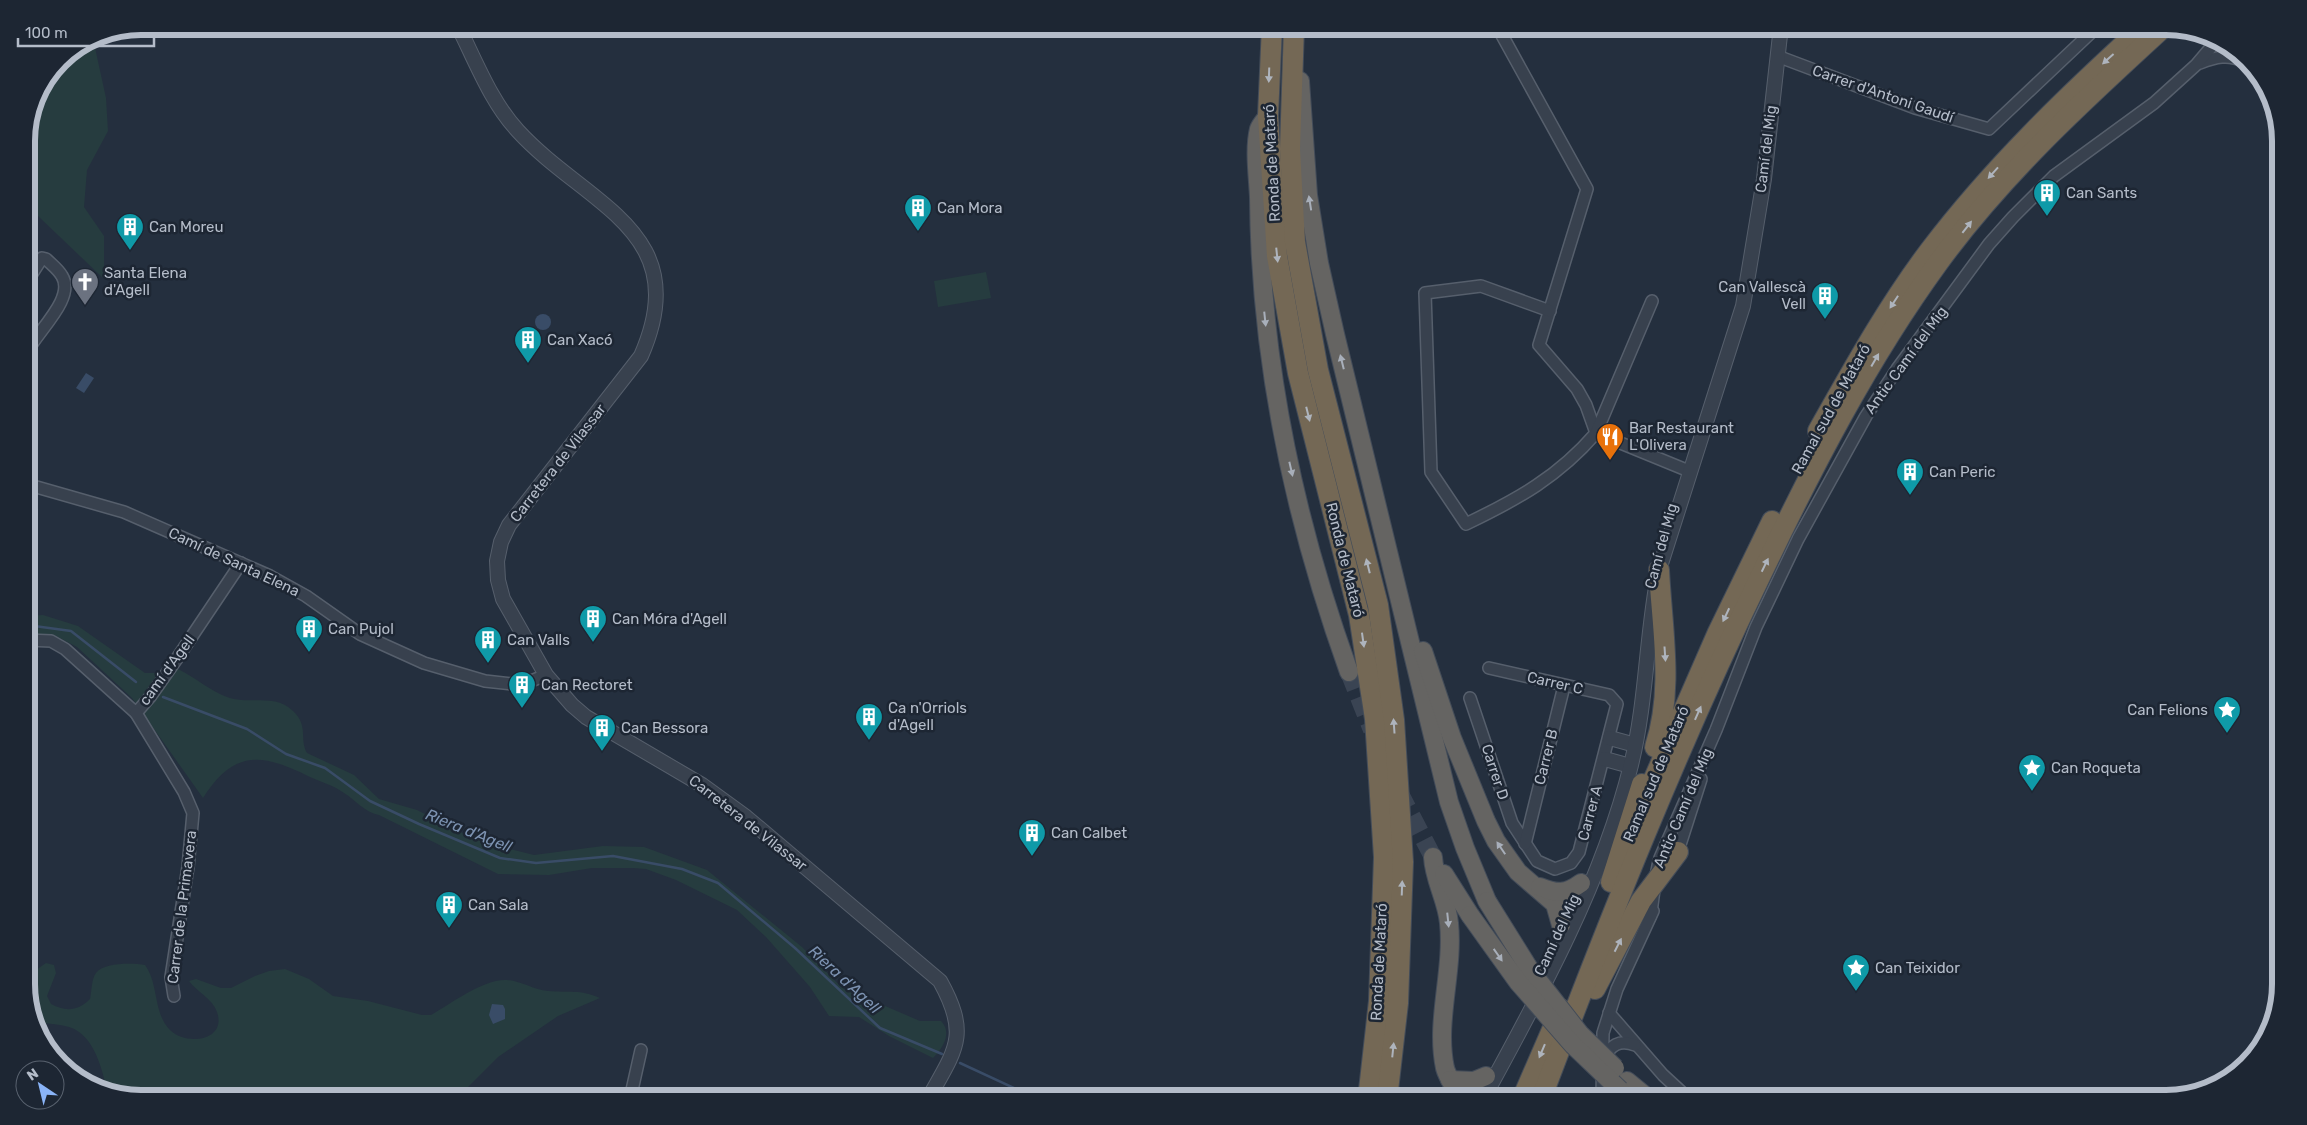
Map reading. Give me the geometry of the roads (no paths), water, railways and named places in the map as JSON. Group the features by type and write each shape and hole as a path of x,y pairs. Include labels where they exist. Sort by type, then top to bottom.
{"highway":[{"name":"Ronda de Mataró","path":"1272,35 1268,116 1271,188 1277,256 1284,304 1298,373 1359,615 1374,719 1384,857 1379,1001 1369,1090"},
{"name":"Ronda de Mataró","path":"1293,35 1291,59 1290,149 1296,248 1318,370 1378,605 1394,720 1404,862 1398,1003 1389,1090"},
{"name":"Ramal sud de Mataró","path":"1620,860 1674,730 1749,566 1815,436 1870,339 1928,252 1986,181 2035,128 2134,35"},
{"path":"1545,1090 1657,806 1734,629 1828,442 1878,355 1940,260 1999,187 2079,105 2155,35"},
{"path":"1291,59 1300,76 1307,177 1319,263 1449,802 1465,848 1487,901 1530,970 1626,1090"},
{"path":"1268,116 1260,128 1258,153 1259,243 1269,349 1279,413 1309,546 1327,611 1349,672"},
{"path":"1526,1090 1579,966 1620,860 1632,815 1659,735 1664,711 1666,664 1659,570"},
{"path":"1395,579 1401,587 1452,738 1486,821 1518,872 1555,904 1562,925"},
{"path":"1554,1066 1635,912 1678,852"},
{"path":"1455,1090 1445,1070 1442,1046 1449,952 1449,923 1445,898 1433,869 1433,857 1470,915 1518,982 1573,1045 1626,1090"},
{"path":"1533,884 1552,893 1561,893 1581,883"},
{"path":"1450,1080 1474,1081 1486,1076"}],"street":[{"name":"Carretera de Vilassar","path":"462,35 497,104 517,130 540,154 622,218 635,233 651,265 657,292 656,314 650,336 641,356 509,525 501,542 497,561 498,580 503,599 546,675 586,717 702,785 746,817 940,981 948,992 955,1009 957,1034 952,1056 933,1090"},
{"path":"1502,35 1587,189 1539,345 1577,389 1586,405 1596,433 1684,469"},
{"name":"Camí del Mig","path":"1477,1090 1532,989 1581,883 1604,826 1622,764 1628,743 1636,698 1652,569 1718,390 1738,327 1764,179 1780,35"},
{"name":"Carrer d'Antoni Gaudí","path":"1777,56 1915,108 1989,130 2089,35"},
{"name":"Antic Camí del Mig","path":"1650,917 1660,858 1716,730 1756,627 1798,539 1866,416 1897,369 1989,244 2013,216 2054,176 2154,103 2196,65 2212,46"},
{"name":"Antic Camí del Mig","path":"2196,65 2221,56 2230,57"},
{"path":"35,269 42,258 46,259 64,277 65,286 62,302 35,338"},
{"name":"Camí del Mig","path":"1488,1090 1514,1044 1582,901 1606,841 1631,766 1645,686 1653,598 1659,570 1659,559 1684,469 1748,272"},
{"path":"1550,311 1481,286 1425,293 1431,472 1466,524 1513,502 1554,474 1582,449 1596,433 1652,301"},
{"name":"Camí del Mig","path":"1684,469 1690,464 1708,409 1718,390"},
{"name":"Camí de Santa Elena","path":"35,487 124,512 270,576 306,596 360,634 424,664 485,681 521,685 546,675"},
{"name":"camí d'Agell","path":"35,640 51,641 65,649 136,713 150,698 241,563"},
{"name":"Carrer C","path":"1489,668 1609,695 1618,704"},
{"name":"Carrer B","path":"1525,844 1564,686"},
{"name":"Camí del Mig","path":"1628,743 1632,738 1645,686"},
{"name":"Carrer D","path":"1470,698 1515,828 1525,844"},
{"name":"Carrer A","path":"1525,844 1537,861 1556,869 1571,864 1579,852 1618,704"},
{"name":"Carrer de la Primavera","path":"136,713 184,792 193,813 188,867 171,977 174,996"},
{"name":"Antic Camí del Mig","path":"1602,1090 1601,1044 1609,1013 1626,966 1650,917 1678,852 1716,730"},
{"path":"1610,738 1628,743"},
{"path":"1605,759 1622,764"},
{"name":"Camí del Mig","path":"1606,841 1607,830 1626,767 1622,764"},
{"path":"1515,828 1528,828"},
{"path":"1609,1013 1663,1075 1680,1090"},
{"path":"1602,1060 1607,1050 1615,1044 1625,1041 1636,1045"},
{"path":"632,1090 641,1050"}],"water":[{"path":"540,314 546,314 551,319 549,328 540,330 535,325 535,319"},
{"path":"86,373 94,378 84,393 76,388"},
{"path":"492,1004 503,1005 505,1009 505,1019 493,1024 489,1015"}],"waterway":[{"name":"Riera d'Agell","path":"35,626 71,631 136,682"},
{"name":"Riera d'Agell","path":"163,697 247,729 286,754 325,768 370,801 500,858 536,863 613,856 682,869 718,883 795,948 880,1028 942,1054"},
{"name":"Riera d'Agell","path":"960,1063 1018,1090"}],"tunnel":[{"path":"1349,672 1372,730"},
{"path":"1399,792 1433,857"}],"place":[{"name":"Can Sants","path":"2047,217"},
{"name":"Can Mora","path":"918,232"},
{"name":"Can Moreu","path":"130,251"},
{"name":"Santa Elena d'Agell","path":"85,306"},
{"name":"Can Vallescà Vell","path":"1825,320"},
{"name":"Can Xacó","path":"528,364"},
{"name":"Bar Restaurant L'Olivera","path":"1610,461"},
{"name":"Can Peric","path":"1910,496"},
{"name":"Can Móra d'Agell","path":"593,643"},
{"name":"Can Pujol","path":"309,653"},
{"name":"Can Valls","path":"488,664"},
{"name":"Can Rectoret","path":"522,709"},
{"name":"Can Felions","path":"2227,734"},
{"name":"Ca n'Orriols d'Agell","path":"869,741"},
{"name":"Can Bessora","path":"602,752"},
{"name":"Can Roqueta","path":"2032,792"},
{"name":"Can Calbet","path":"1032,857"},
{"name":"Can Sala","path":"449,929"},
{"name":"Can Teixidor","path":"1856,992"}]}
